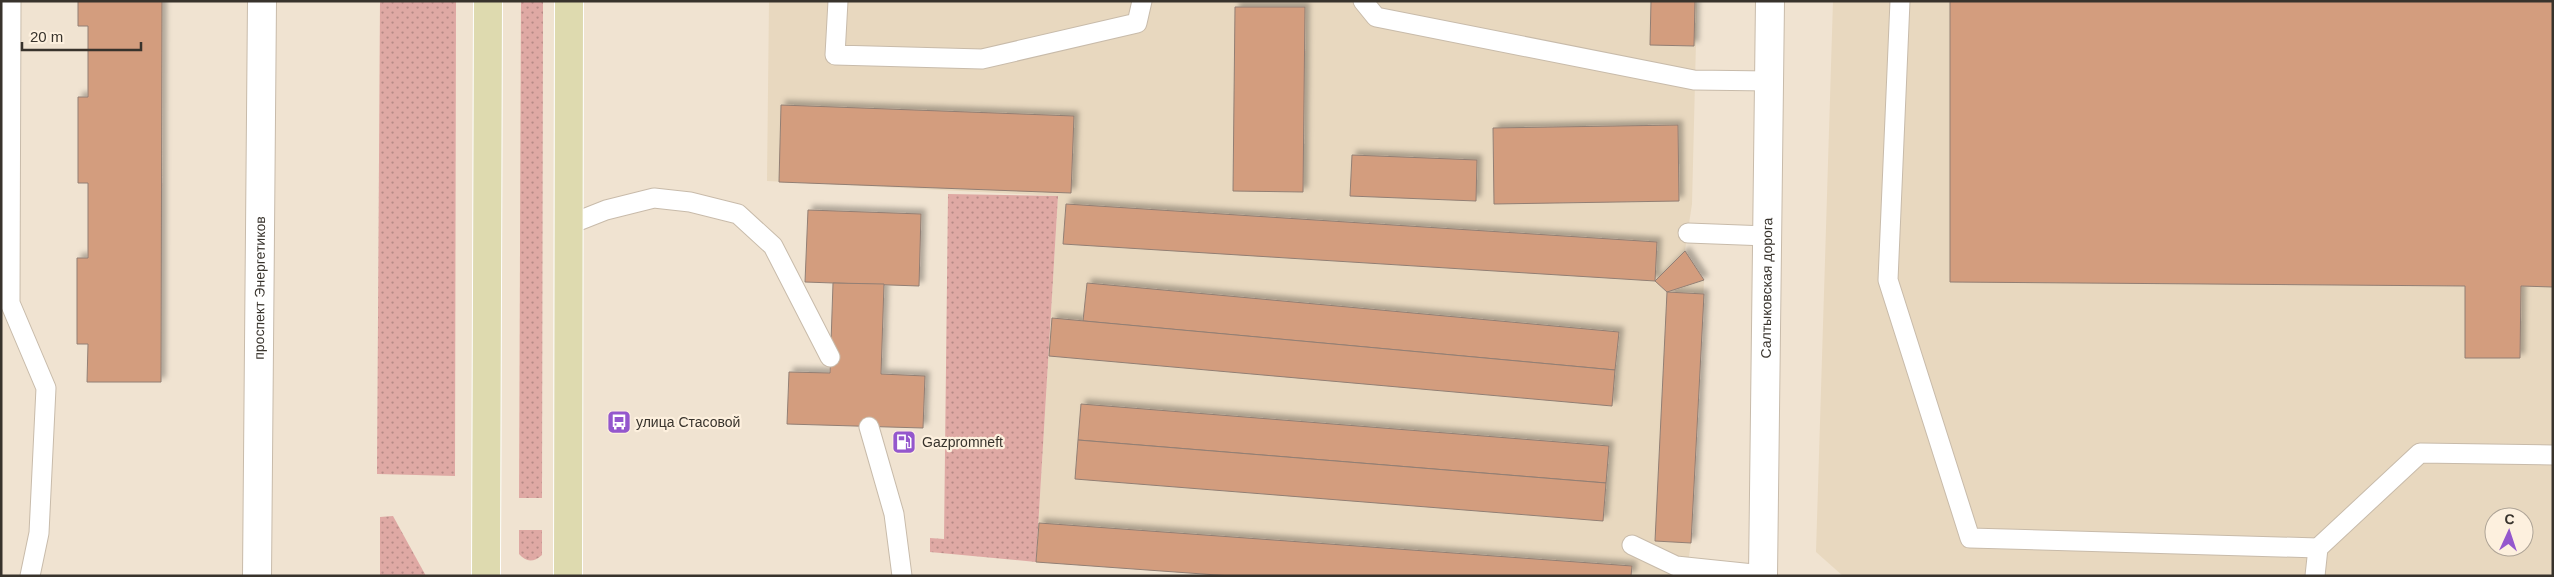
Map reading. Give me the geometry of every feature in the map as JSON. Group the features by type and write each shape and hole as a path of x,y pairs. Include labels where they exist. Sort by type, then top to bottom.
{"main road":[{"path":"486,576 488,1"},
{"path":"568,576 569,1"}],"street":[{"name":"проспект Энергетиков","path":"257,576 262,1"},
{"name":"Салтыковская дорога","path":"1762,576 1770,1"}],"lane":[{"path":"11,1 6,302 46,388 39,533 30,576"},
{"path":"838,1 835,55 982,59 1136,23 1142,1"},
{"path":"1363,1 1376,17 1694,80 1769,81"},
{"path":"1900,1 1888,280 1970,538 2318,548"},
{"path":"568,225 606,210 654,198 690,202 738,214 773,246 830,357"},
{"path":"1688,233 1767,236"},
{"path":"869,427 894,514 902,576"},
{"path":"2315,576 2318,548 2420,453 2553,455"},
{"path":"1632,545 1676,566 1762,576"}],"shaded area":[{"path":"380,1 456,1 455,476 377,474"},
{"path":"521,1 543,1 542,498 519,498"},
{"path":"769,1 1697,1 1692,204 1685,250 1704,280 1691,543 1686,576 1231,576 1036,562 1058,196 767,181"},
{"path":"1833,1 2553,1 2553,576 1843,576 1816,552"},
{"path":"948,194 1058,196 1036,562 930,552 930,538 944,539"},
{"path":"393,516 426,576 380,576 380,517"},
{"path":"519,530 542,530 542,555 530,560 524,559 519,554"}],"building":[{"path":"78,1 162,1 161,382 87,382 88,344 77,344 77,258 88,258 88,183 78,183 78,97 88,97 88,26 78,26"},
{"path":"1651,1 1695,1 1694,46 1650,45"},
{"path":"1950,1 2553,1 2553,287 2521,286 2520,358 2465,358 2465,286 1950,282"},
{"path":"1235,7 1305,7 1303,192 1233,191"},
{"path":"781,105 1074,116 1071,193 779,182"},
{"path":"1678,125 1679,201 1494,204 1493,128"},
{"path":"1352,155 1477,160 1476,201 1350,196"},
{"path":"1066,204 1657,242 1655,281 1063,244"},
{"path":"808,210 921,214 919,286 805,282"},
{"path":"1685,251 1704,280 1667,292 1655,281"},
{"path":"833,283 884,284 881,374 925,376 923,428 787,424 789,372 830,373"},
{"path":"1087,283 1619,332 1615,370 1083,321"},
{"path":"1667,292 1704,294 1691,543 1655,541"},
{"path":"1052,318 1615,370 1612,406 1049,356"},
{"path":"1081,404 1609,446 1606,483 1078,440"},
{"path":"1078,440 1606,483 1603,521 1075,479"},
{"path":"1039,523 1632,566 1631,576 1231,576 1036,562"}],"place":[{"name":"улица Стасовой","path":"619,422"},
{"name":"Gazpromneft","path":"904,442"}]}
